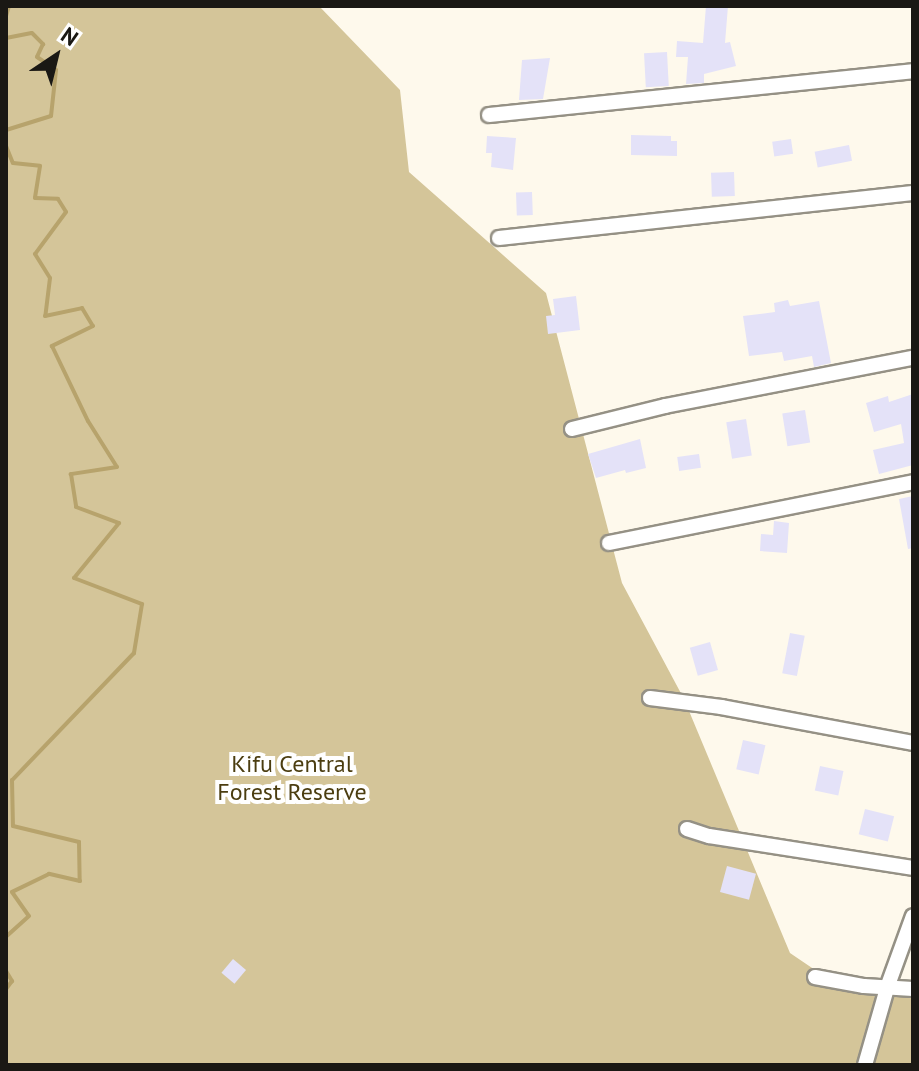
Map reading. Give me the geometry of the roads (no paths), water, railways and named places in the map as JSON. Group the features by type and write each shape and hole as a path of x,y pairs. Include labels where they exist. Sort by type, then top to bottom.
{"street":[{"path":"489,115 913,71"},
{"path":"499,238 913,193"},
{"path":"572,429 665,406 913,358"},
{"path":"609,543 913,482"},
{"path":"650,698 721,707 913,743"},
{"path":"687,829 709,836 913,868"},
{"path":"865,1065 888,985 913,916"},
{"path":"815,977 864,986 888,985 913,989"}],"waterway":[{"path":"6,16 9,6"},
{"path":"6,38 32,33 43,44 37,57 56,70 51,116 6,130"},
{"path":"6,146 13,163 40,166 35,198 58,199 66,212 35,254 50,278 45,316 82,308 93,326 52,346 88,421 117,467 71,474 76,507 119,523 74,578 142,604 134,653 12,780 13,826 79,842 80,881 49,874 12,892 29,916 6,937"},
{"path":"6,971 12,981 6,989"}],"park label":[{"name":"Kifu Central Forest Reserve","path":"292,778"}]}
